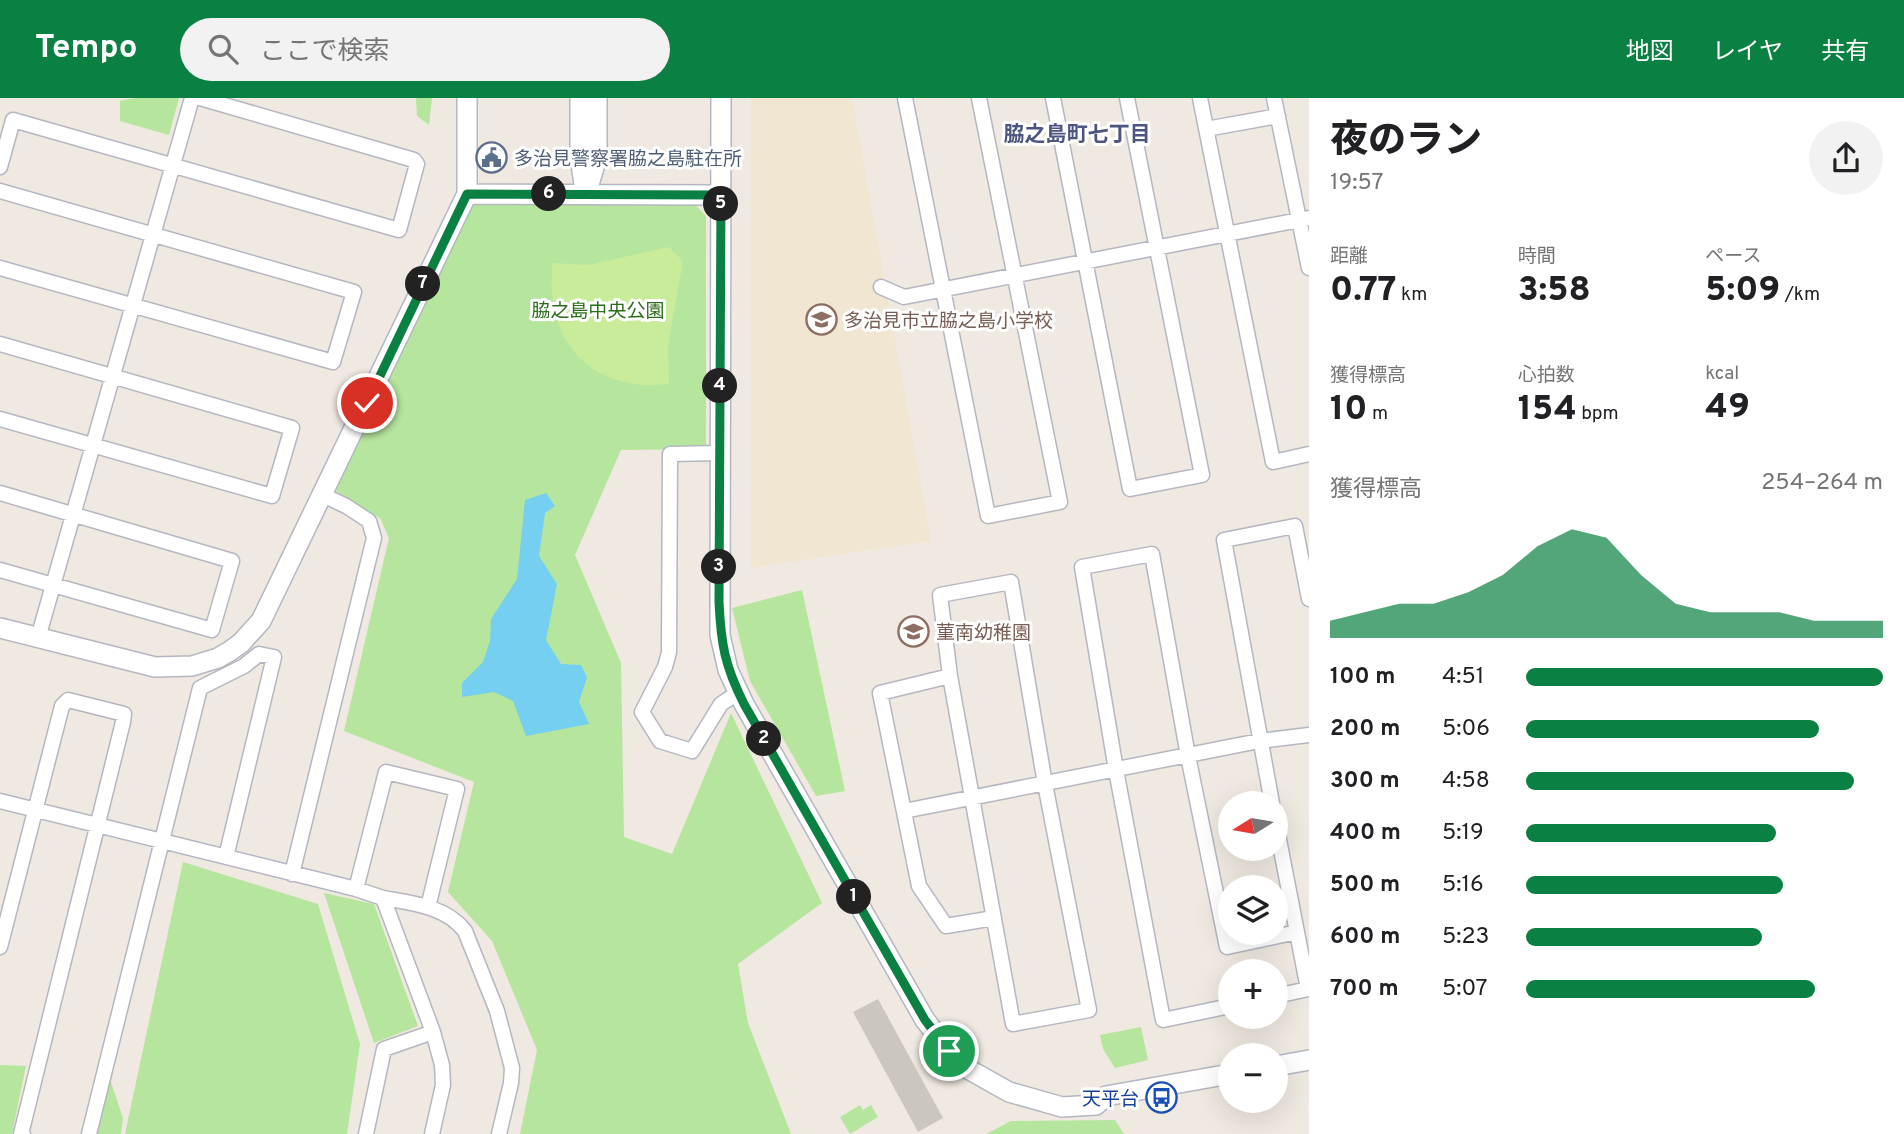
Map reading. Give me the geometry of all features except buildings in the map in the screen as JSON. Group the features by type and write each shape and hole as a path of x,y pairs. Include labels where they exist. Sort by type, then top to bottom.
{"street":[{"path":"38,638 192,98"},
{"path":"0,167 13,120 399,230 417,164 414,160 200,98"},
{"path":"0,628 155,667 192,666 218,658 241,643 261,621 467,194 467,98"},
{"path":"580,98 580,158 586,194"},
{"path":"586,194 597,158 597,98"},
{"path":"721,98 720,635 728,670 739,692 925,1020 949,1051 968,1069 1009,1092 1062,1107 1096,1105 1106,1096 1218,1076"},
{"path":"905,98 988,516 1059,502 979,98"},
{"path":"1053,98 1130,489 1202,475 1127,98"},
{"path":"1200,98 1273,461 1309,454"},
{"path":"1275,98 1304,219 1309,268"},
{"path":"1206,129 1278,116"},
{"path":"0,191 354,292 333,362 0,268"},
{"path":"467,194 721,195"},
{"path":"881,287 904,297 1304,219"},
{"path":"0,344 292,428 272,496 0,419"},
{"path":"720,453 670,454 669,652 642,712 660,741 692,751 722,704 739,692"},
{"path":"0,493 233,561 212,630 0,570"},
{"path":"292,874 374,538 369,520 323,495"},
{"path":"1269,791 1224,540 1295,526 1309,599"},
{"path":"1218,1009 1163,1020 1116,770 1082,567 1152,554 1188,756 1227,947 1297,932"},
{"path":"1011,582 1045,784 1089,1010 1013,1024 950,676 940,595 1011,582"},
{"path":"89,1134 200,688 244,666 259,654 274,657 226,857"},
{"path":"950,676 880,693 919,886 946,926 995,918"},
{"path":"0,947 62,706 68,700 124,714 23,1134"},
{"path":"904,811 1259,741 1309,735"},
{"path":"356,889 386,772 444,785 457,789 428,906"},
{"path":"0,802 356,889 383,898 428,906 458,922 465,931 497,1010 512,1068 499,1134"},
{"path":"1283,861 1308,989 1288,993"},
{"path":"383,898 433,1032 442,1065 443,1085 432,1134"},
{"path":"366,1134 384,1049 433,1032"},
{"path":"1288,1064 1309,1060"}],"shaded area":[{"name":"多治見市立脇之島小学校","path":"751,98 852,98 931,541 751,568"}],"green space":[{"path":"135,98 179,98 169,135 120,121 120,101"},
{"path":"416,98 432,98 429,125 417,116"},
{"name":"脇之島中央公園","path":"692,201 706,216 706,449 621,450 575,555 621,663 624,837 672,854 731,713 822,903 738,964 748,1023 791,1134 520,1134 537,1050 492,941 448,892 474,782 344,731 389,538 380,518 336,491 459,212 469,205"},
{"name":"脇之島中央公園","path":"669,247 683,261 668,345 669,384 644,385 622,382 606,376 579,357 561,331 552,296 552,263 588,265"},
{"path":"802,590 845,791 816,796 750,681 732,608"},
{"path":"183,862 318,904 360,1044 347,1134 125,1134"},
{"path":"324,893 374,904 418,1026 374,1043"},
{"path":"1141,1027 1148,1060 1115,1068 1103,1049 1100,1035"},
{"path":"0,1065 26,1066 12,1134 0,1134"},
{"path":"107,1070 123,1118 121,1134 96,1134"},
{"path":"860,1105 863,1110 871,1105 878,1117 850,1134 840,1117"},
{"path":"1115,1120 1124,1134 986,1134 1011,1121"}],"water":[{"path":"546,493 555,506 545,513 539,556 557,584 546,640 561,664 581,665 587,677 579,702 589,724 526,736 513,701 494,692 462,697 462,683 483,662 490,641 491,619 517,579 525,500"}],"place":[{"name":"多治見警察署脇之島駐在所","path":"491,158"},
{"name":"多治見市立脇之島小学校","path":"821,320"},
{"name":"菫南幼稚園","path":"913,632"},
{"name":"天平台","path":"1162,1098"}],"district":[{"name":"脇之島町七丁目","path":"1077,134"}],"route":[{"path":"367,403 467,194 721,195 719,602 720,635 728,670 744,704 925,1020 949,1051"}]}
